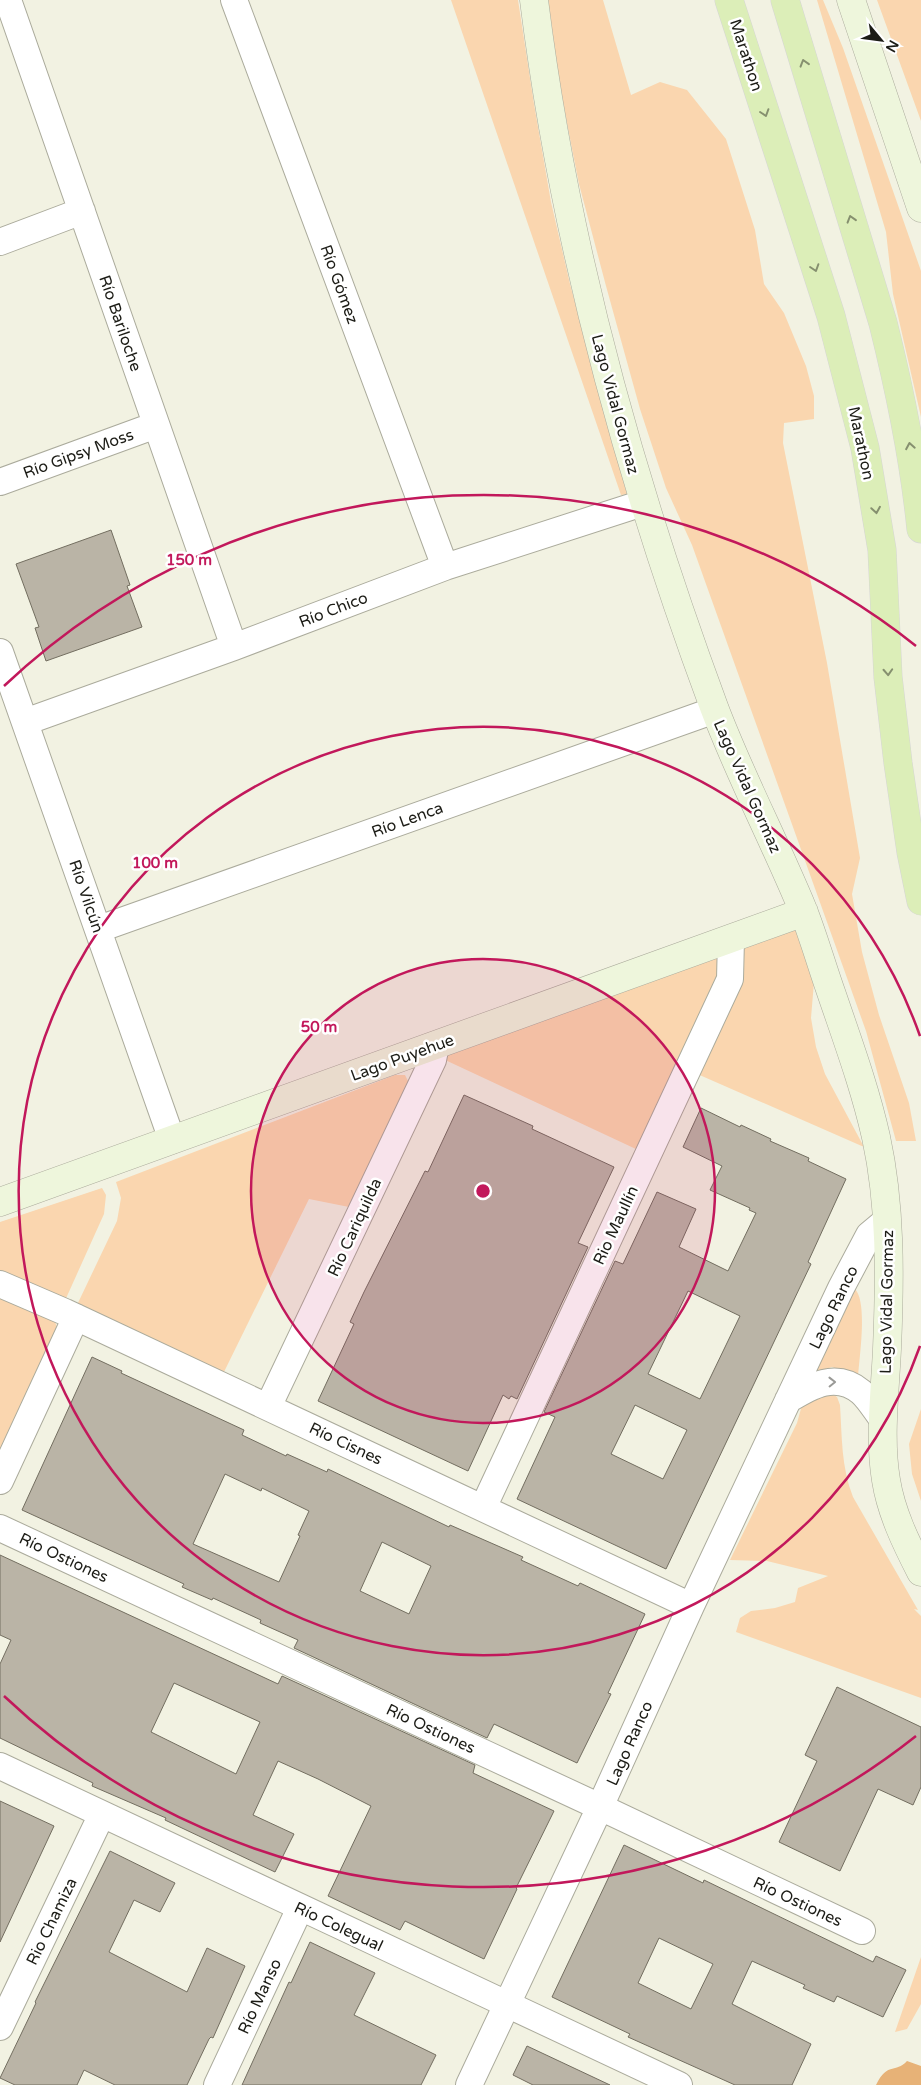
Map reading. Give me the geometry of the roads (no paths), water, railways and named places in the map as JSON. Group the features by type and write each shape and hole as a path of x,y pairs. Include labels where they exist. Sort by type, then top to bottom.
{"main road":[{"name":"Marathon","path":"729,0 831,316 865,448 882,550 888,677 898,763 911,852 921,901"},
{"path":"785,0 883,323 897,377 911,453 921,529"}],"street":[{"name":"Río Bariloche","path":"8,0 234,647"},
{"name":"Río Gómez","path":"234,0 445,567"},
{"name":"Lago Vidal Gormaz","path":"534,0 542,66 579,260 598,341 643,503 715,710 804,912 861,1080 879,1154 887,1220 890,1286 883,1420 883,1461 886,1484 904,1536 921,1572"},
{"path":"851,0 921,208"},
{"path":"0,242 82,211"},
{"name":"Río Gipsy Moss","path":"0,482 156,425"},
{"name":"Río Chico","path":"25,722 234,647 445,567 643,503"},
{"name":"Río Vilcún","path":"0,652 172,1140"},
{"name":"Río Lenca","path":"99,929 715,710"},
{"name":"Lago Puyehue","path":"0,1202 804,912"},
{"name":"Rio Maullín","path":"483,1508 730,979 731,939"},
{"name":"Río Cariquilda","path":"268,1407 433,1060 436,1045"},
{"name":"Lago Ranco","path":"469,2085 600,1807 691,1606 855,1260 869,1235 887,1220"},
{"name":"Río Cisnes","path":"0,1284 76,1317 691,1606"},
{"path":"0,1481 76,1317"},
{"path":"788,1400 814,1384 838,1382 850,1385 862,1392 883,1420"},
{"name":"Río Ostiones","path":"0,1528 862,1931"},
{"name":"Río Colegual","path":"0,1766 679,2085"},
{"name":"Rio Chamiza","path":"0,2027 102,1814"},
{"name":"Río Manso","path":"217,2085 300,1908"}]}
